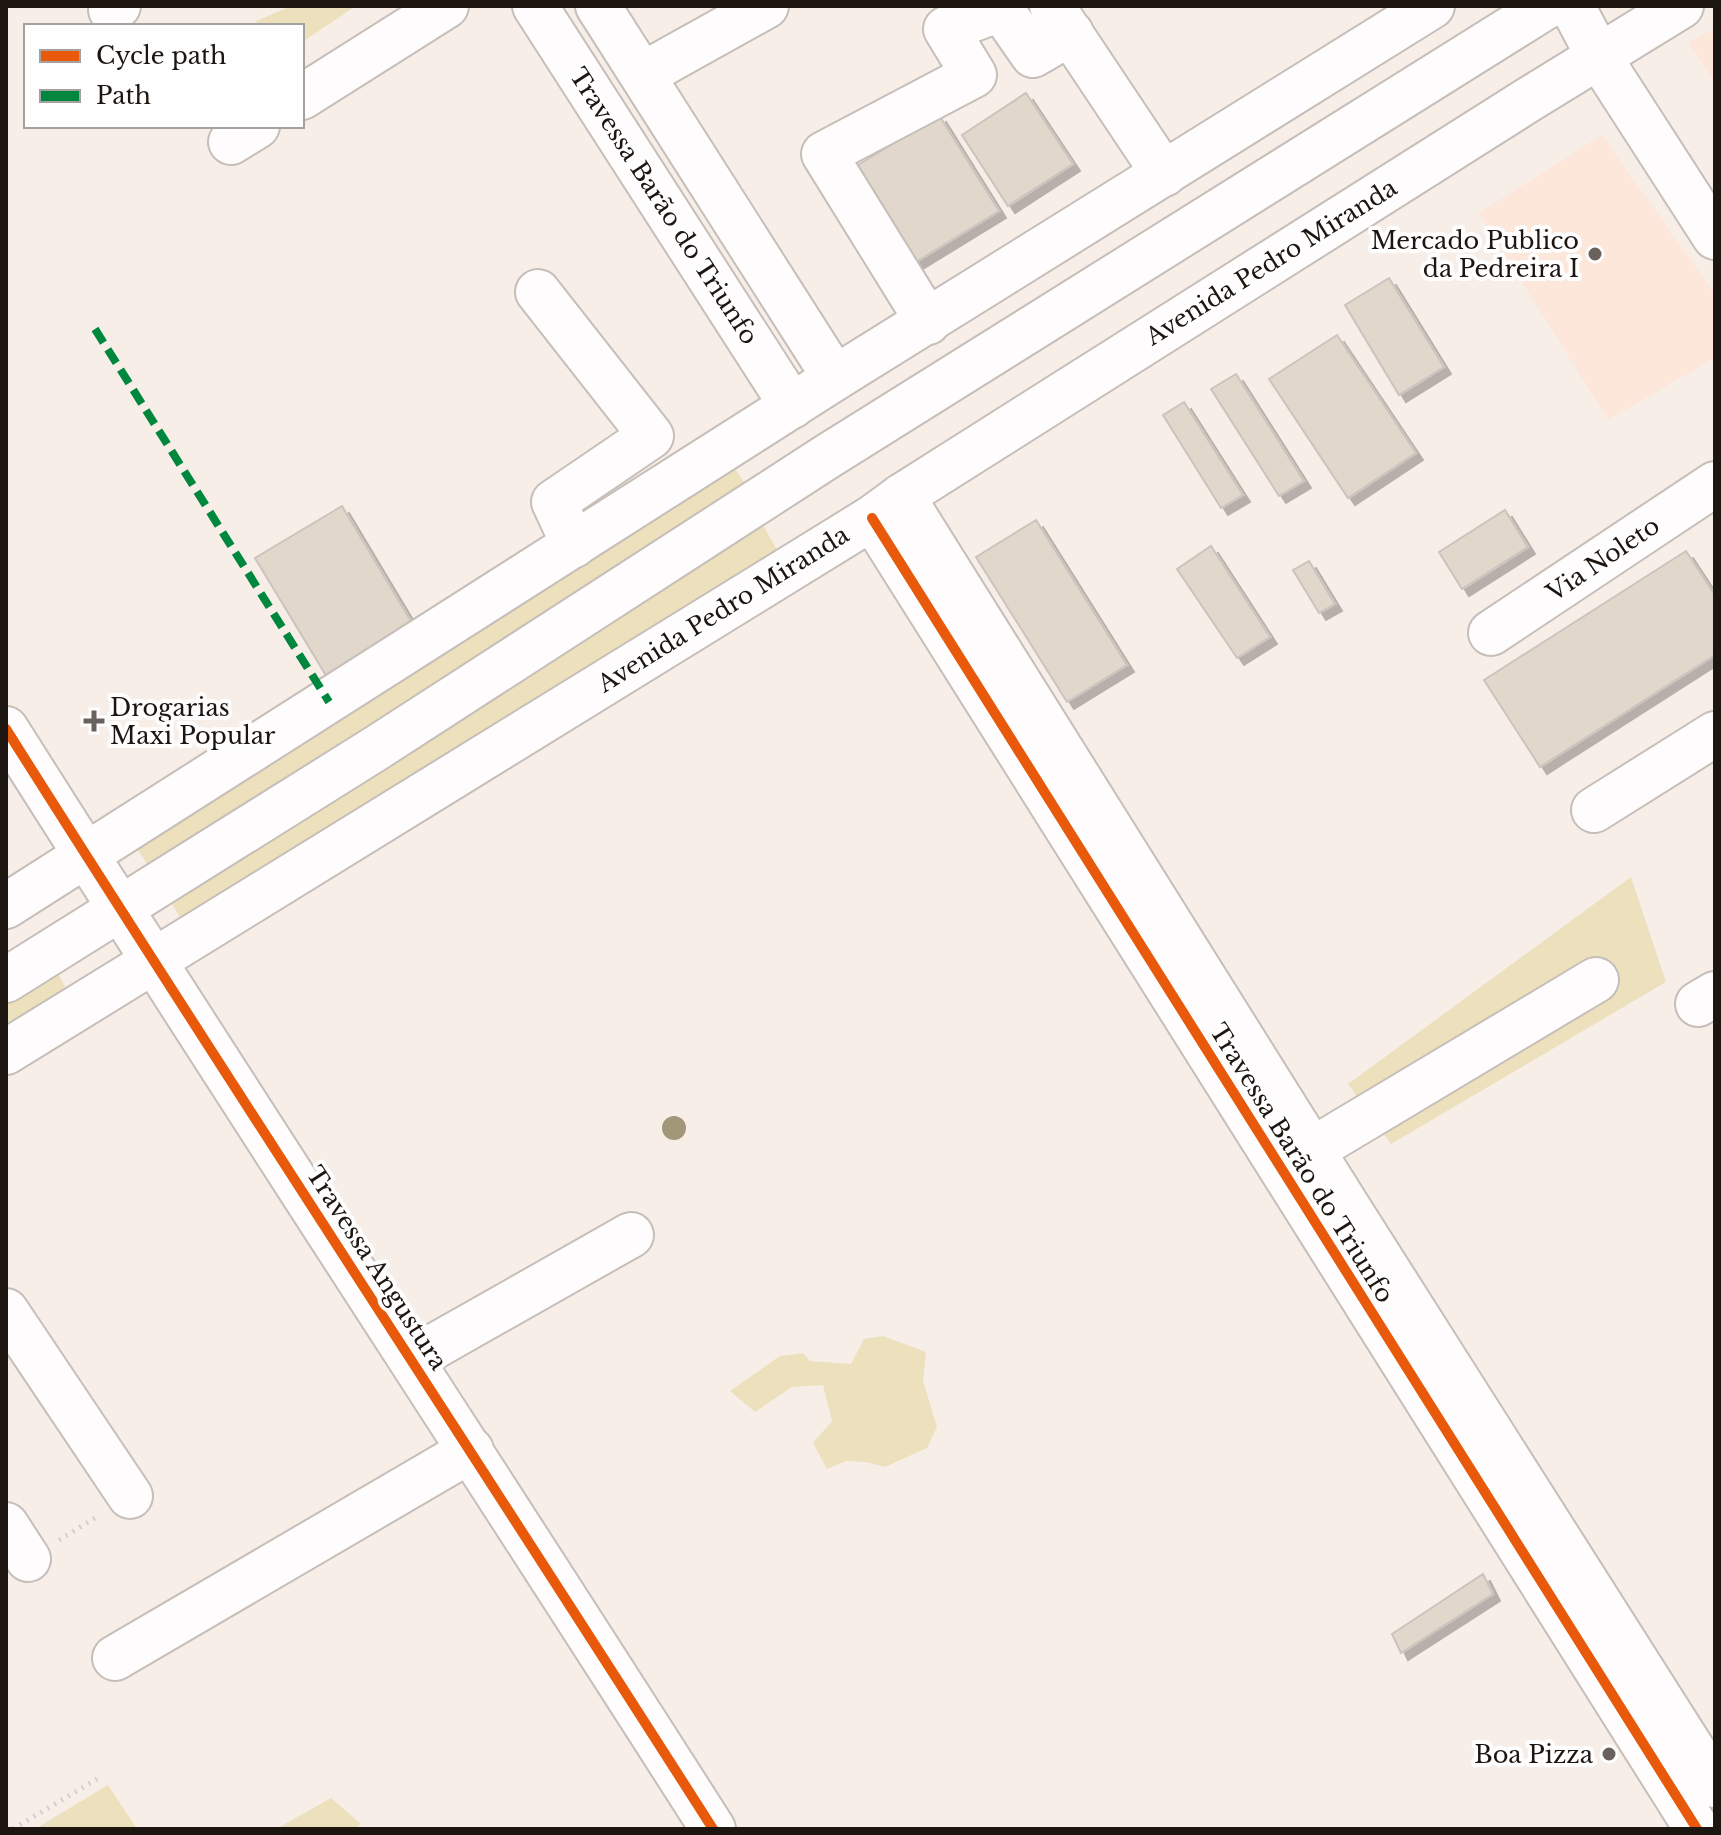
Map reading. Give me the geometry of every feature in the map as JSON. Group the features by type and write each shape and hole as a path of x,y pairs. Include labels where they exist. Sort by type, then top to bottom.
{"street":[{"path":"304,96 446,6"},
{"name":"Travessa Barão do Triunfo","path":"535,6 792,406"},
{"name":"Travessa Barão do Triunfo","path":"598,6 835,378"},
{"path":"642,75 766,6"},
{"path":"6,906 835,378 1432,6"},
{"path":"6,980 378,747 828,456 1547,6"},
{"path":"1572,6 1599,57 1715,237"},
{"name":"Avenida Pedro Miranda","path":"6,1052 887,507 1681,6"},
{"path":"928,322 824,154 974,75 946,29 1001,9 1033,55 1062,20 1164,174"},
{"path":"538,292 651,436 554,502 574,545"},
{"name":"Via Noleto","path":"1491,633 1715,484"},
{"name":"Travessa Barão do Triunfo","path":"887,507 1312,1150 1332,1214"},
{"name":"Travessa Barão do Triunfo","path":"887,507 1515,1504 1697,1829"},
{"name":"Travessa Angustura","path":"6,729 713,1829"},
{"path":"1594,810 1715,734"},
{"path":"1312,1150 1596,980"},
{"path":"412,1359 631,1235"},
{"path":"6,1311 130,1496"},
{"path":"115,1658 471,1450"},
{"name":"Travessa Barão do Triunfo","path":"1515,1504 1715,1785"}],"path":[{"path":"17,1542 130,1496"},
{"path":"13,1829 102,1776"}],"shaded area":[{"path":"291,6 356,6 304,41 304,24 257,24 256,21"},
{"path":"1715,28 1715,83 1688,43"},
{"name":"Mercado Publico da Pedreira I","path":"1602,135 1715,294 1715,358 1608,420 1479,213"},
{"path":"729,460 751,492 153,873 132,841"},
{"path":"758,516 782,559 187,929 165,892"},
{"path":"1631,877 1666,982 1391,1144 1348,1084"},
{"path":"53,965 70,995 6,1035 6,995"},
{"path":"883,1336 926,1352 923,1381 937,1427 927,1448 885,1467 846,1461 827,1469 813,1443 832,1421 823,1385 792,1387 755,1412 730,1391 780,1356 803,1353 810,1361 851,1364 864,1339"},
{"path":"108,1785 137,1829 35,1829"},
{"path":"331,1798 361,1824 355,1829 276,1829"}],"building":[{"path":"1026,93 1073,164 1008,206 962,135"},
{"path":"939,115 999,211 906,268 847,172"},
{"path":"1389,278 1444,367 1399,395 1345,305"},
{"path":"1337,335 1416,453 1348,498 1269,379"},
{"path":"1236,374 1304,481 1279,496 1211,389"},
{"path":"1184,402 1243,495 1221,508 1163,415"},
{"path":"342,506 415,628 330,682 255,558"},
{"path":"1505,510 1528,547 1462,589 1439,552"},
{"path":"1036,520 1127,665 1067,702 976,557"},
{"path":"1211,546 1270,637 1237,658 1177,569"},
{"path":"1686,551 1715,595 1715,655 1540,767 1484,680"},
{"path":"1309,561 1335,604 1319,613 1293,570"},
{"path":"1483,1574 1493,1594 1401,1653 1392,1634"}],"marked path":[{"path":"95,329 329,702"}],"cycle path":[{"path":"872,518 1697,1829"},
{"path":"6,729 713,1829"}],"place":[{"name":"Mercado Publico da Pedreira I","path":"1595,254"},
{"name":"Drogarias Maxi Popular","path":"94,721"},
{"name":"Boa Pizza","path":"1609,1754"}]}
